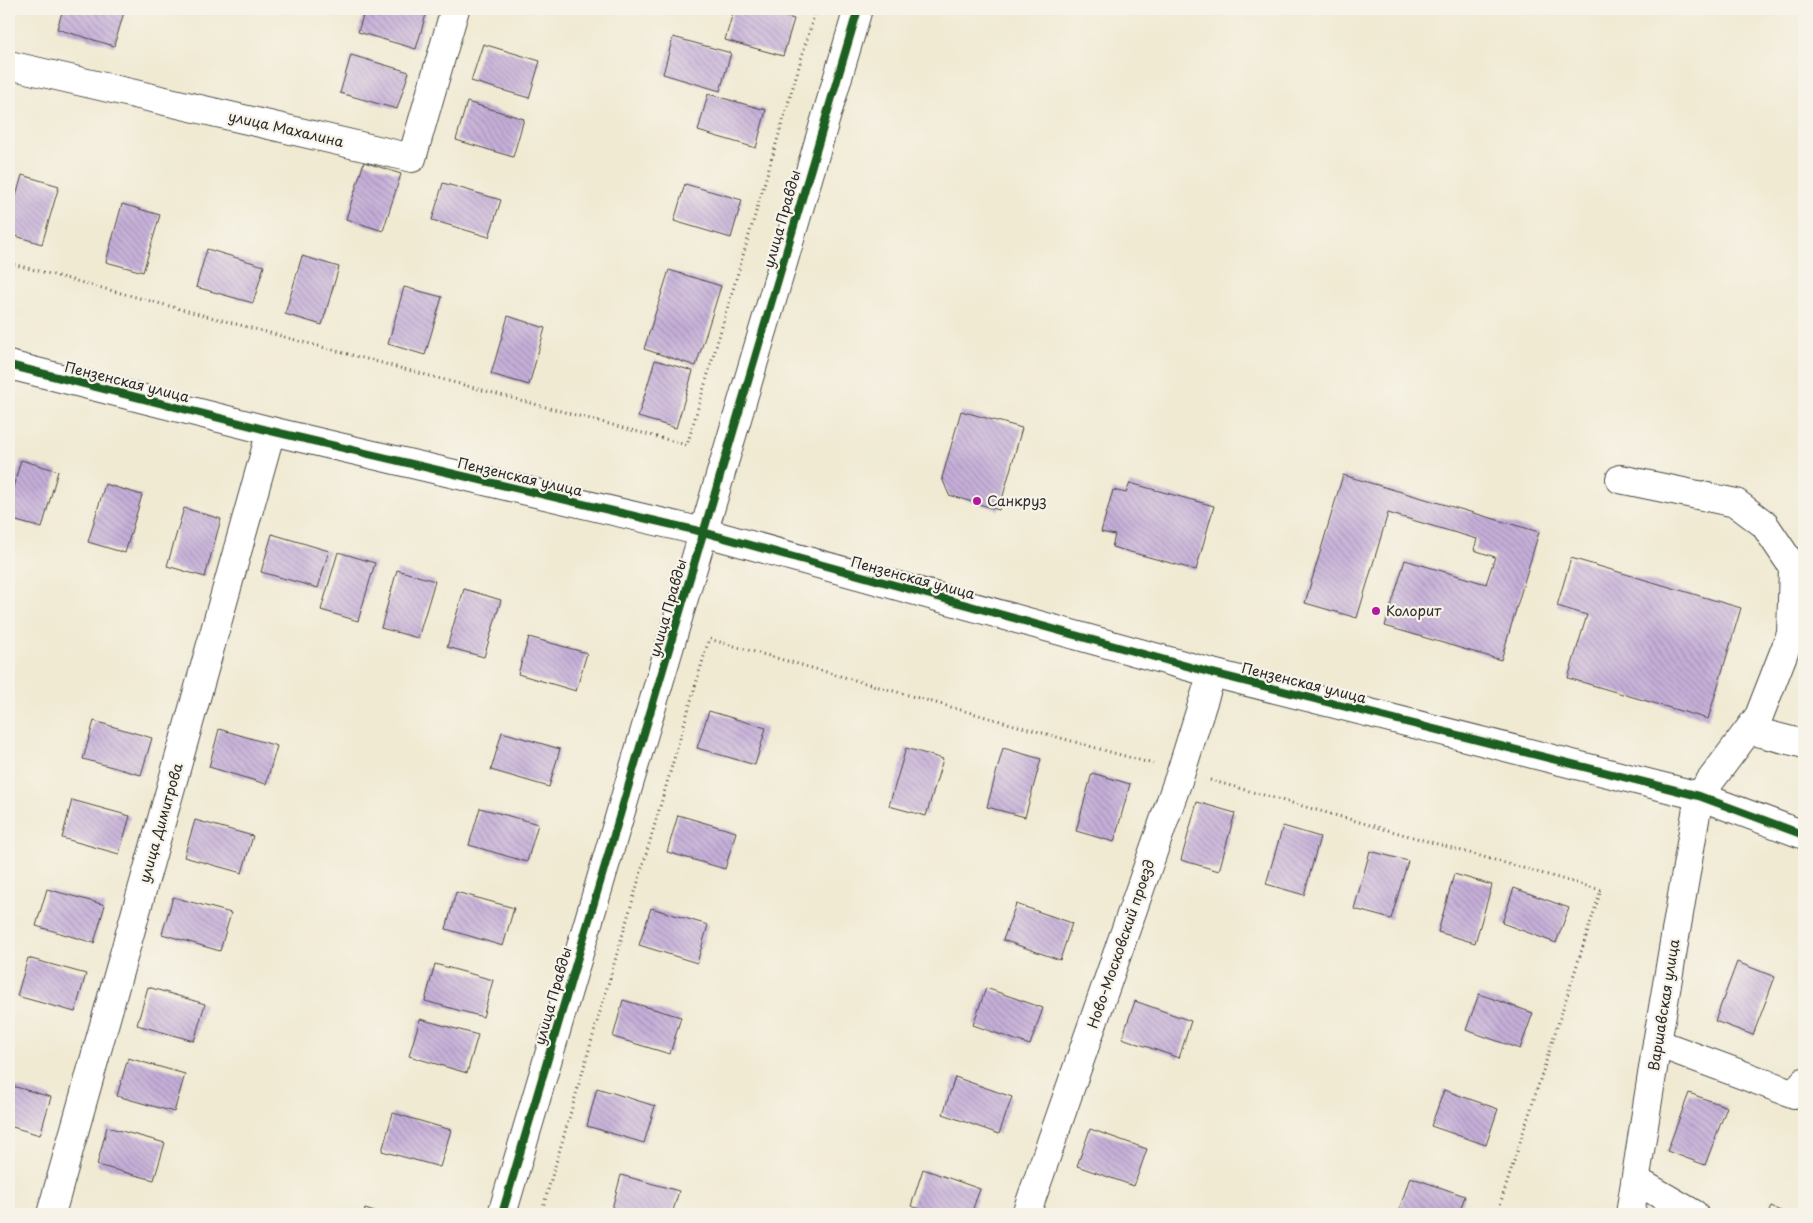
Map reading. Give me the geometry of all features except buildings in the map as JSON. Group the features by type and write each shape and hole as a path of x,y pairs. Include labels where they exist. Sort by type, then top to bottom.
{"street":[{"name":"улица Махалина","path":"9,65 412,158 454,9"},
{"name":"улица Правды","path":"502,1214 858,9"},
{"name":"Пензенская улица","path":"9,365 271,431 703,532 1212,673 1699,796 1804,835"},
{"name":"улица Димитрова","path":"51,1214 271,431"},
{"path":"1620,479 1736,503 1764,524 1793,567 1798,582 1791,634 1759,716 1699,796"},
{"name":"Ново-Московский проезд","path":"1026,1214 1181,772 1212,673"},
{"path":"1749,730 1804,744"},
{"name":"Варшавская улица","path":"1630,1214 1699,796"},
{"path":"1657,1043 1794,1094 1804,1082"},
{"path":"1636,1181 1694,1214"}],"path":[{"path":"9,263 687,445 816,9"},
{"path":"541,1214 708,639 1600,890 1497,1214"}],"cycle path":[{"path":"502,1214 858,9"},
{"path":"9,365 271,431 703,532 1212,673 1699,796 1804,835"}],"place":[{"name":"Санкруз","path":"977,501"},
{"name":"Колорит","path":"1376,611"}]}
